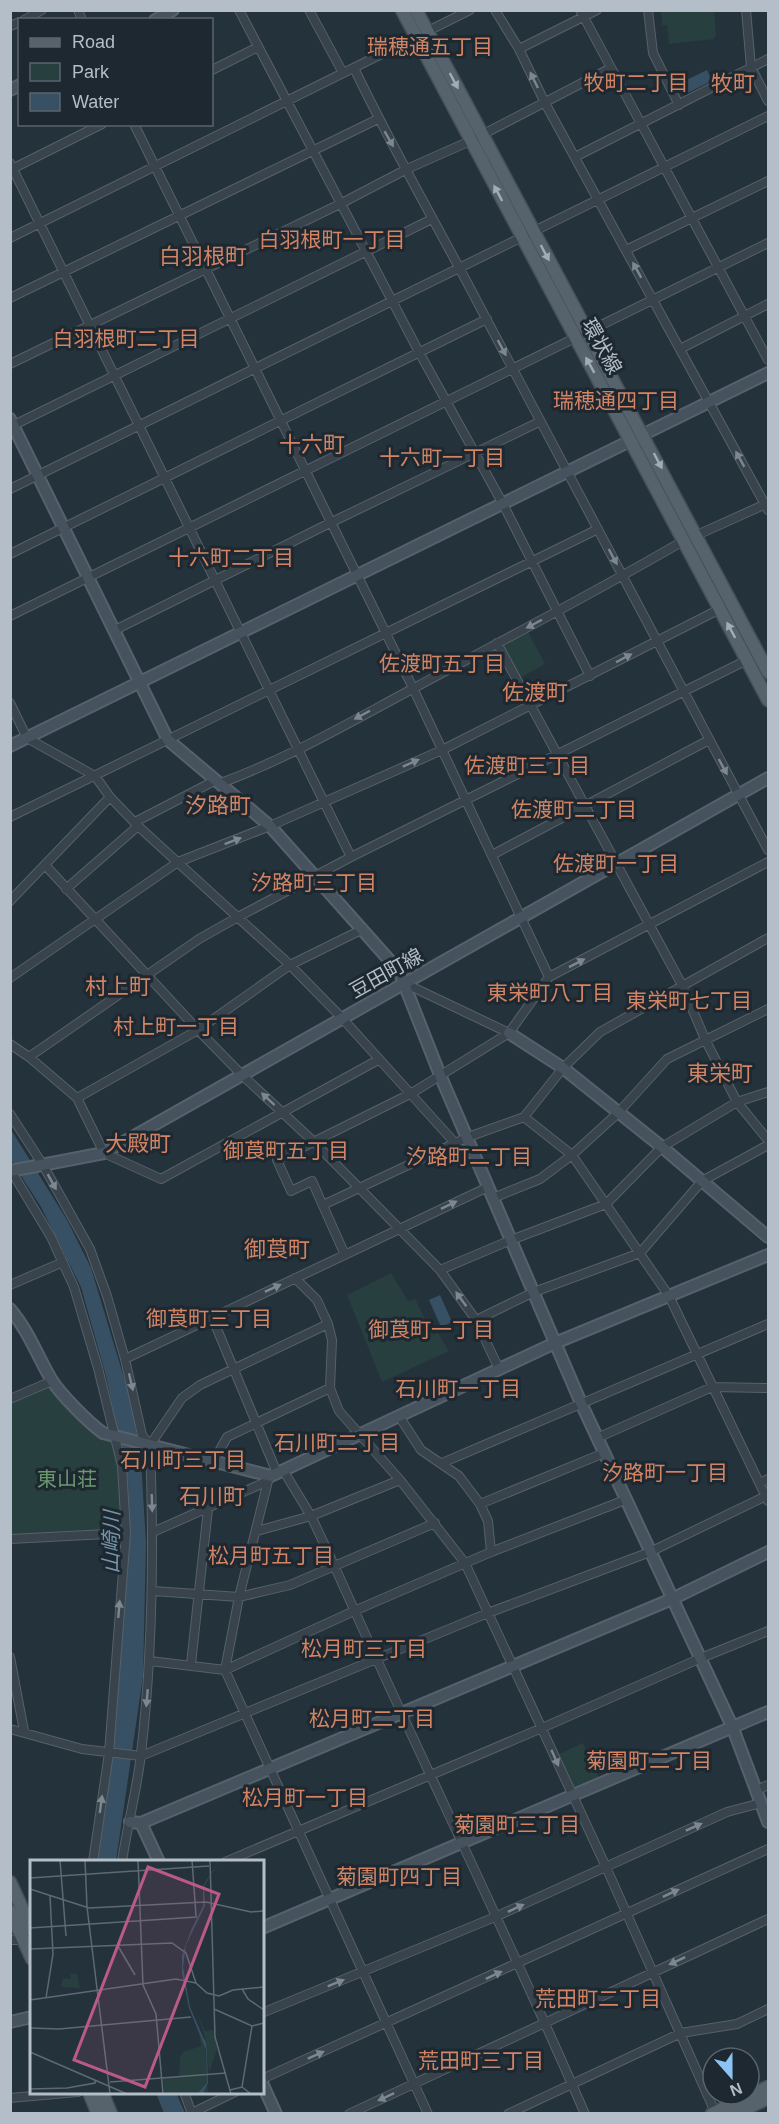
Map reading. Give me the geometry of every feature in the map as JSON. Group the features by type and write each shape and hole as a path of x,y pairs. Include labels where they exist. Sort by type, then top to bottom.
{"main road":[{"name":"環状線","path":"402,10 768,700"},
{"name":"環状線","path":"417,10 768,672"},
{"path":"10,1882 22,1937"},
{"path":"10,1911 30,1955"},
{"path":"713,2113 768,2088"},
{"path":"90,2094 98,2114"},
{"path":"103,2094 111,2114"},
{"path":"740,2113 768,2098"}],"street":[{"path":"28,18 42,10"},
{"path":"159,18 173,10"},
{"path":"238,10 502,504 590,676"},
{"path":"309,10 343,73"},
{"path":"428,31 470,10"},
{"path":"495,10 519,49 545,103 767,506 697,535"},
{"path":"519,49 582,14 597,10"},
{"path":"648,10 653,52 679,105"},
{"path":"746,10 751,67 768,101"},
{"path":"582,14 768,360"},
{"path":"10,238 416,37"},
{"path":"213,70 258,47"},
{"path":"575,157 642,125 768,58"},
{"path":"354,68 378,119 407,169 539,422 568,472 768,850"},
{"path":"10,364 340,204 407,169 470,141 611,68"},
{"path":"10,489 768,116"},
{"path":"10,298 179,218 378,119"},
{"path":"98,126 11,167 191,528 351,857"},
{"path":"135,126 413,688 549,977"},
{"path":"626,250 768,181"},
{"path":"432,219 115,376 12,424 168,740 270,826 399,971 440,1075 581,1403 732,1726 768,1822"},
{"path":"10,616 576,340 768,243"},
{"path":"680,349 768,304"},
{"path":"10,554 487,319"},
{"path":"10,746 768,373"},
{"path":"115,630 539,422"},
{"path":"10,817 598,529"},
{"path":"66,888 136,824 218,782 254,771 299,749 623,576 683,541"},
{"path":"10,978 178,862 270,826 442,750 720,609"},
{"path":"497,643 651,925 737,1102 768,1140"},
{"path":"29,1057 199,939 238,917 315,875 747,660"},
{"path":"10,703 27,738 95,776 136,824 290,965 342,1017 378,1060 412,1093 455,1143"},
{"path":"492,855 709,740"},
{"name":"豆田町線","path":"12,1170 104,1153 768,778"},
{"path":"10,901 110,796"},
{"path":"345,1255 312,1181 291,1191 277,1160 412,1093 508,1033 549,977 768,862"},
{"path":"45,865 198,1030 314,1142 440,1270 476,1320 499,1369"},
{"path":"77,1098 198,1030 290,965 363,929"},
{"path":"323,1205 468,1137 524,1117 564,1068 600,1032 768,938"},
{"path":"404,983 508,1033 564,1068 768,1237"},
{"path":"493,1198 540,1179 572,1155 618,1113 667,1059 705,1038 768,1009"},
{"path":"10,1044 29,1057 77,1098 104,1153 161,1179 378,1060"},
{"path":"440,1270 606,1204 662,1147 737,1102 768,1092"},
{"path":"10,1114 90,1249 126,1359 144,1443 153,1532 153,1591 150,1661 138,1756 135,1822 158,1860"},
{"path":"10,1729 24,1731 82,1749 138,1756 488,1613 650,1552 767,1498 669,1296 572,1155 524,1117"},
{"path":"476,1320 534,1292 640,1253 702,1181 768,1145"},
{"path":"12,1170 46,1228 74,1287 118,1438 122,1466 126,1533 110,1753 93,1860"},
{"path":"126,1359 488,1187"},
{"path":"153,1532 208,1509 555,1343 768,1255"},
{"path":"10,1286 63,1262"},
{"path":"295,1278 317,1300 328,1324 332,1340 330,1388 339,1411 400,1480 465,1563 681,2033 713,2113"},
{"path":"10,1309 30,1338 52,1381 94,1427 118,1438 275,1475"},
{"path":"212,1317 275,1475 311,1516 546,2023 585,2114"},
{"path":"144,1443 182,1398 200,1385 328,1324"},
{"path":"442,1463 768,1324"},
{"path":"10,1399 52,1381"},
{"path":"597,1438 712,1387 768,1388"},
{"path":"214,1461 227,1437 330,1388"},
{"path":"399,1416 422,1450 459,1476 480,1504 489,1521 491,1552"},
{"path":"480,1504 604,1454"},
{"path":"275,1475 239,1597 225,1670 428,2114"},
{"path":"760,1483 768,1479"},
{"path":"257,1531 311,1516 400,1480"},
{"path":"150,1661 191,1664 225,1670 465,1563 625,1500"},
{"path":"191,1664 208,1509"},
{"path":"153,1591 239,1597 290,1585 435,1523"},
{"path":"10,1539 126,1533"},
{"path":"122,1860 127,1831 135,1822 513,1667 672,1599 768,1552"},
{"path":"230,1860 768,1631"},
{"path":"10,1657 24,1731"},
{"path":"264,1927 768,1712"},
{"path":"757,1790 768,1785"},
{"path":"264,2012 495,1917 728,1812 761,1803"},
{"path":"264,2080 768,1849"},
{"path":"349,2114 768,1919"},
{"path":"508,2114 681,2033 736,2024 768,2009"},
{"path":"10,2022 30,2017"},
{"path":"264,2086 276,2114"},
{"path":"10,2098 55,2094"},
{"path":"185,2094 192,2113 231,2094"}],"green space":[{"path":"661,11 714,11 716,34 714,39 669,44 667,25 662,25"},
{"path":"527,630 545,664 520,678 502,644"},
{"path":"391,1273 408,1301 415,1299 433,1335 438,1333 449,1351 382,1382 347,1295"},
{"name":"東山荘","path":"52,1381 94,1427 120,1439 126,1533 11,1539 11,1399"},
{"path":"583,1743 599,1778 574,1788 559,1754"}],"water":[{"path":"707,70 712,81 685,94 680,83"},
{"name":"山崎川","path":"10,1128 67,1220 91,1268 131,1401 141,1460 146,1543 143,1676 116,1860 98,1860 113,1750 125,1603 129,1514 128,1480 106,1376 81,1287 41,1207 11,1160"},
{"path":"440,1295 452,1322 441,1327 429,1300"},
{"path":"156,2094 176,2094 185,2113 164,2113"}],"district":[{"name":"瑞穂通五丁目","path":"430,46"},
{"name":"牧町二丁目","path":"636,82"},
{"name":"牧町","path":"733,83"},
{"name":"白羽根町一丁目","path":"332,239"},
{"name":"白羽根町","path":"203,256"},
{"name":"白羽根町二丁目","path":"126,338"},
{"name":"瑞穂通四丁目","path":"616,400"},
{"name":"十六町","path":"312,444"},
{"name":"十六町一丁目","path":"442,457"},
{"name":"十六町二丁目","path":"231,557"},
{"name":"佐渡町五丁目","path":"442,663"},
{"name":"佐渡町","path":"535,692"},
{"name":"佐渡町三丁目","path":"527,765"},
{"name":"汐路町","path":"218,805"},
{"name":"佐渡町二丁目","path":"574,809"},
{"name":"佐渡町一丁目","path":"616,863"},
{"name":"汐路町三丁目","path":"314,882"},
{"name":"村上町","path":"118,986"},
{"name":"東栄町八丁目","path":"550,992"},
{"name":"東栄町七丁目","path":"689,1000"},
{"name":"村上町一丁目","path":"176,1026"},
{"name":"東栄町","path":"720,1073"},
{"name":"大殿町","path":"138,1143"},
{"name":"御莨町五丁目","path":"286,1150"},
{"name":"汐路町二丁目","path":"469,1156"},
{"name":"御莨町","path":"277,1249"},
{"name":"御莨町三丁目","path":"209,1318"},
{"name":"御莨町一丁目","path":"431,1329"},
{"name":"石川町一丁目","path":"458,1388"},
{"name":"石川町二丁目","path":"337,1442"},
{"name":"石川町三丁目","path":"183,1459"},
{"name":"汐路町一丁目","path":"665,1472"},
{"name":"石川町","path":"212,1496"},
{"name":"松月町五丁目","path":"271,1555"},
{"name":"松月町三丁目","path":"364,1648"},
{"name":"松月町二丁目","path":"372,1718"},
{"name":"菊園町二丁目","path":"649,1760"},
{"name":"松月町一丁目","path":"305,1797"},
{"name":"菊園町三丁目","path":"517,1824"},
{"name":"菊園町四丁目","path":"399,1876"},
{"name":"荒田町二丁目","path":"598,1998"},
{"name":"荒田町三丁目","path":"481,2060"}]}
